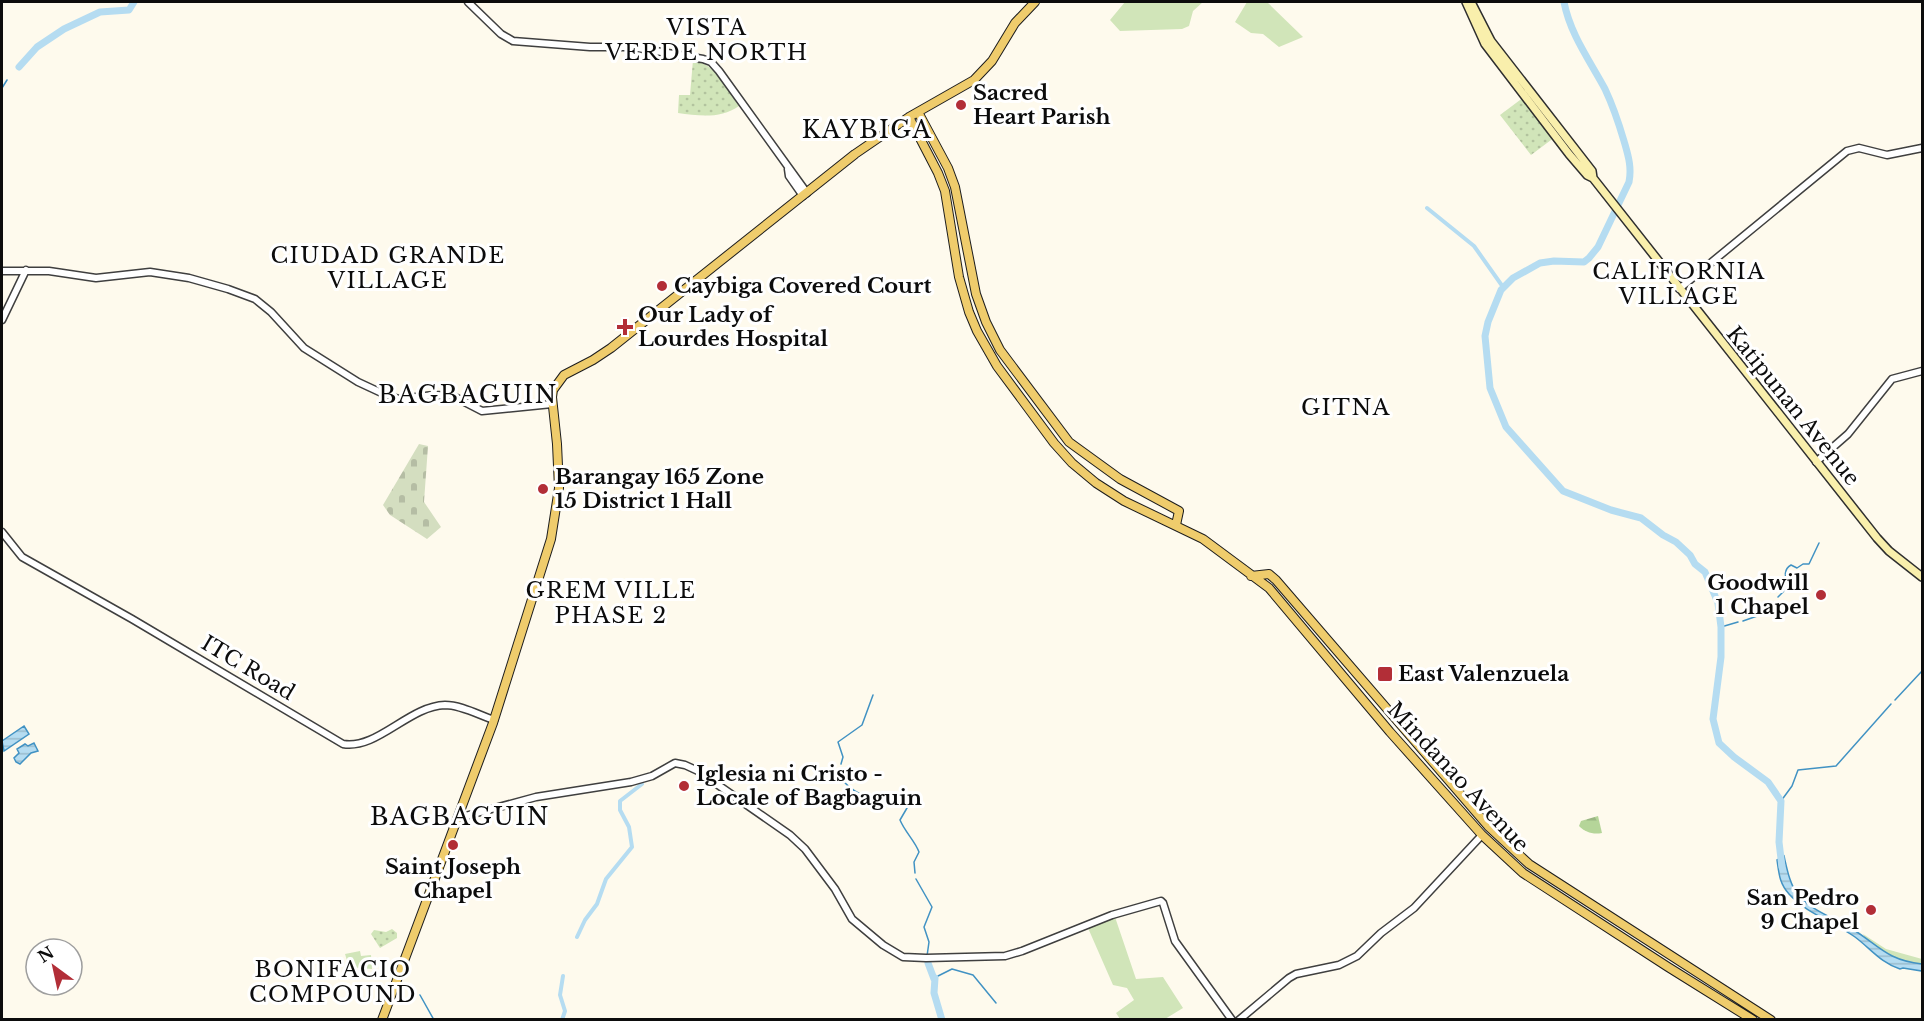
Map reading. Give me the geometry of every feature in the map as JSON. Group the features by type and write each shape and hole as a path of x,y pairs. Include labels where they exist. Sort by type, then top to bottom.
{"main road":[{"path":"382,1020 494,720 550,543 559,493 559,468 552,404 553,390 560,379 611,348 855,154 980,75 992,61 1015,23 1035,2"},
{"path":"1466,2 1485,44 1569,153 1587,175 1593,178"},
{"path":"1471,2 1491,41 1592,171 1593,178"},
{"path":"920,115 948,168 955,187 978,302 997,345 1063,436 1120,479 1179,511 1176,525"},
{"name":"Mindanao Avenue","path":"911,120 938,172 945,191 959,277 977,331 997,366 1054,443 1072,463 1096,483 1124,501 1203,539 1269,588 1482,835 1531,879 1753,1020"},
{"name":"Katipunan Avenue","path":"1593,178 1877,538 1889,551 1923,578"},
{"path":"956,250 967,248"},
{"path":"1072,463 1082,452"},
{"name":"Mindanao Avenue","path":"1251,576 1269,574 1488,826 1529,864 1771,1020"},
{"path":"1322,650 1331,643"},
{"path":"1412,756 1421,748"}],"street":[{"path":"468,2 501,34 513,41 590,47 625,46 708,61 719,70 805,194"},
{"path":"1679,289 1847,151 1859,148 1887,155 1923,148"},
{"path":"2,320 26,270"},
{"path":"2,271 49,271 96,278 144,272 166,273 199,280 240,293 265,307 304,348 358,382 396,399 447,395 458,398 482,411 552,404"},
{"path":"1816,462 1848,434 1890,380 1894,377 1923,371"},
{"name":"ITC Road","path":"2,532 19,554 28,561 132,619 343,744 360,745 435,706 450,706 494,720"},
{"path":"458,818 536,797 631,782 652,776 673,763 682,764 698,771 790,835 805,849 835,889 852,919 866,932 903,957 996,958 1014,954 1099,919 1161,901 1174,941 1232,1020"},
{"path":"1239,1020 1296,974 1339,965 1357,956 1380,933 1414,908 1482,835"}],"green space":[{"path":"1125,2 1203,2 1193,11 1189,26 1182,29 1120,31 1110,20"},
{"path":"1247,2 1267,2 1303,37 1279,47 1263,34 1251,33 1235,22"},
{"path":"693,60 715,72 739,106 717,115 678,113 679,95 690,95"},
{"path":"1524,97 1555,137 1531,155 1500,115"},
{"path":"419,444 428,446 424,502 441,527 427,539 390,515 383,505"},
{"path":"1598,816 1602,833 1595,834 1579,826 1581,821"},
{"path":"1115,917 1136,979 1163,977 1183,1008 1165,1019 1120,1019 1116,1013 1134,1000 1127,988 1113,985 1088,928"},
{"path":"392,929 397,933 397,938 380,948 371,934 374,930 386,932"},
{"path":"1863,934 1886,949 1922,959 1922,964 1897,959 1881,952"},
{"path":"360,951 361,956 371,955 372,969 349,967 345,954"}],"water":[{"path":"24,726 29,734 4,751 2,741"},
{"path":"34,743 38,751 31,753 20,764 16,762 14,758 19,753 17,749 25,744 28,746"},
{"path":"1784,856 1793,887 1803,900 1859,933 1890,955 1922,964 1922,971 1900,969 1887,963 1855,937 1796,901 1783,886 1780,878 1777,860"}],"waterway":[{"path":"19,67 37,47 64,29 100,12 129,10 134,2"},
{"path":"1564,2 1576,36 1605,89 1616,115 1629,161 1629,182 1598,247 1589,258 1584,262 1540,263 1513,278 1501,290 1485,336 1490,388 1506,427 1563,491 1611,510 1641,518 1676,542 1705,572 1718,603 1721,627 1721,657 1713,719 1719,743 1768,782 1781,801 1779,842 1782,867"},
{"path":"2,88 7,80"},
{"path":"1427,208 1474,246 1503,287"},
{"path":"1778,597 1788,587 1786,569 1791,565 1797,568 1803,564 1809,564 1819,543"},
{"path":"1764,611 1774,602"},
{"path":"1743,621 1760,615"},
{"path":"1721,627 1738,622"},
{"path":"1895,700 1922,671"},
{"path":"841,764 843,757 838,742 862,725 873,695"},
{"path":"1781,801 1792,786 1798,770 1836,766 1891,704"},
{"path":"838,773 848,786 862,795 895,794 904,800 907,808 900,820 919,852 914,862 915,873"},
{"path":"577,937 585,920 597,904 606,879 632,847 629,827 620,810 620,801 642,784"},
{"path":"916,879 932,907 924,927 929,942 927,956"},
{"path":"928,963 934,979"},
{"path":"938,976 952,969 973,975 996,1003"},
{"path":"562,1020 565,1011 560,995 563,976"},
{"path":"935,978 934,993 942,1020"},
{"path":"420,995 434,1020"}],"place":[{"name":"Sacred Heart Parish","path":"961,105"},
{"name":"Caybiga Covered Court","path":"662,286"},
{"name":"Our Lady of Lourdes Hospital","path":"625,327"},
{"name":"Barangay 165 Zone 15 District 1 Hall","path":"543,489"},
{"name":"Goodwill 1 Chapel","path":"1821,595"},
{"name":"East Valenzuela","path":"1385,674"},
{"name":"Iglesia ni Cristo - Locale of Bagbaguin","path":"684,786"},
{"name":"Saint Joseph Chapel","path":"453,845"},
{"name":"San Pedro 9 Chapel","path":"1871,910"}],"district":[{"name":"VISTA VERDE NORTH","path":"707,40"},
{"name":"KAYBIGA","path":"867,130"},
{"name":"CIUDAD GRANDE VILLAGE","path":"388,268"},
{"name":"CALIFORNIA VILLAGE","path":"1679,284"},
{"name":"BAGBAGUIN","path":"468,395"},
{"name":"GITNA","path":"1346,407"},
{"name":"GREM VILLE PHASE 2","path":"611,602"},
{"name":"BAGBAGUIN","path":"460,817"},
{"name":"BONIFACIO COMPOUND","path":"333,982"}]}
